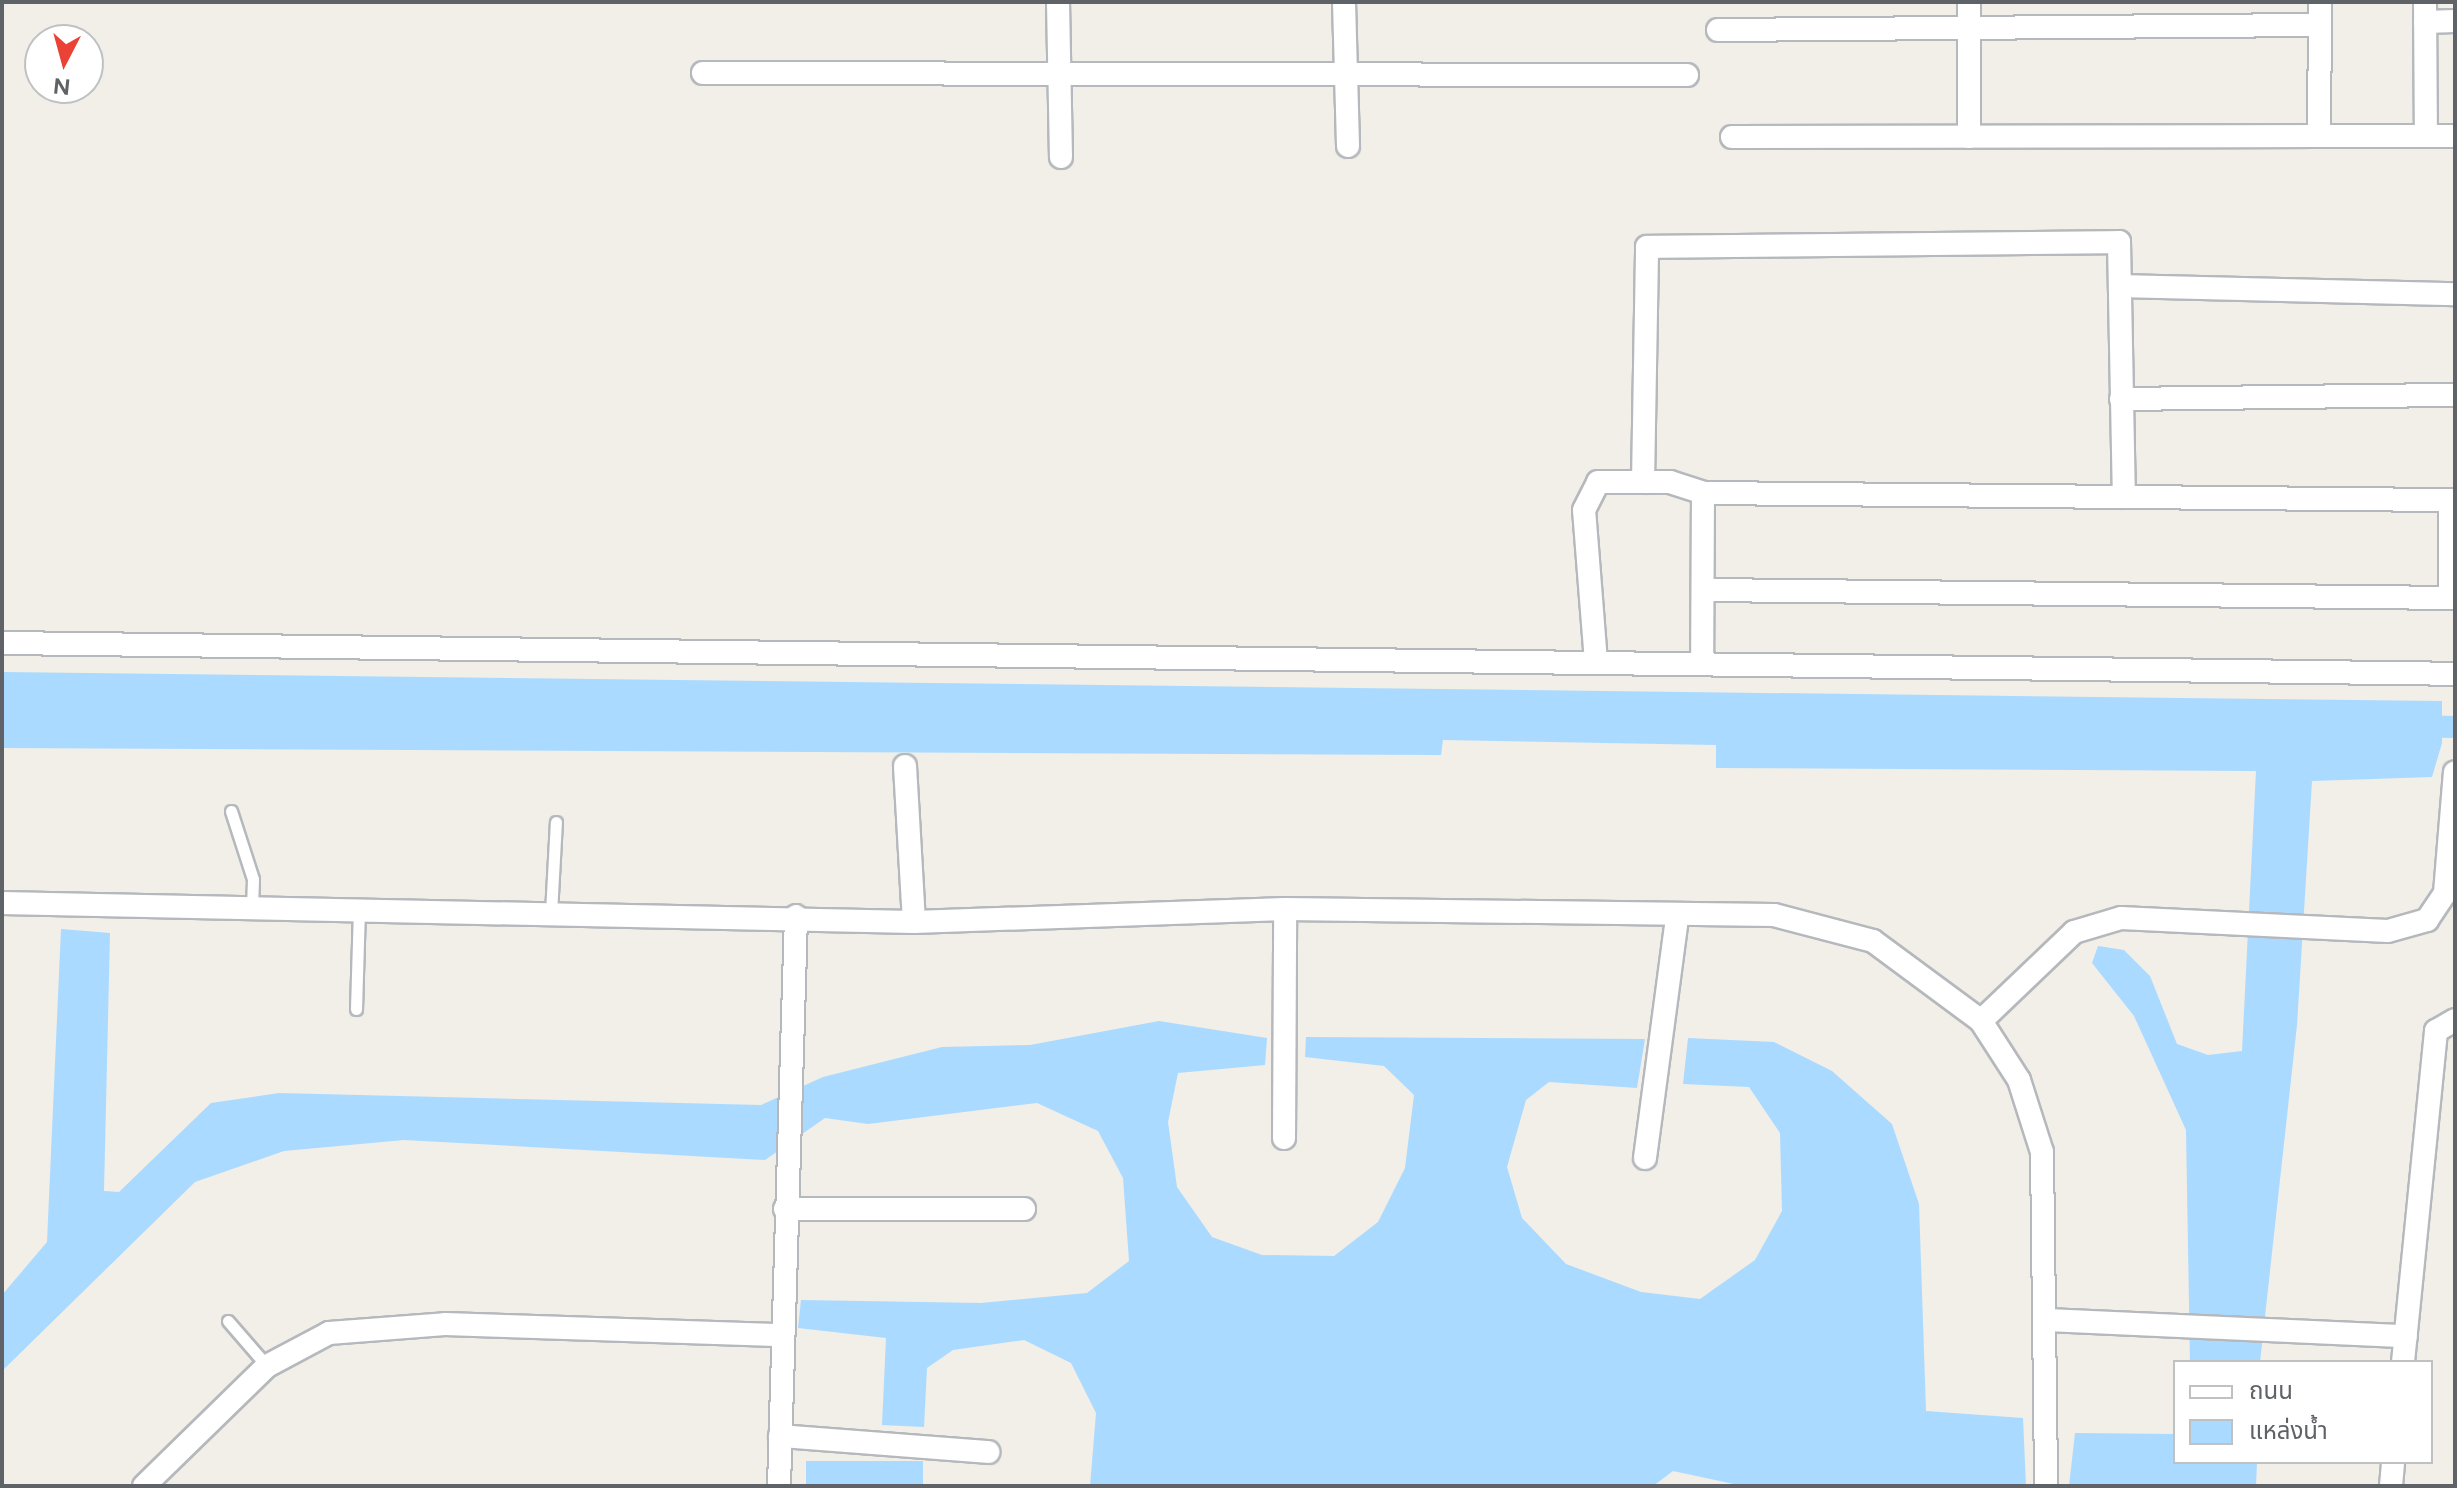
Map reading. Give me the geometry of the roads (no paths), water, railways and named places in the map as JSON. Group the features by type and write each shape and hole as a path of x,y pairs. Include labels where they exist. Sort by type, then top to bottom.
{"street":[{"path":"1058,2 1061,157"},
{"path":"1344,2 1348,146"},
{"path":"1969,2 1969,137"},
{"path":"2319,136 2320,2"},
{"path":"2426,136 2425,12 2455,21"},
{"path":"1718,30 2319,25"},
{"path":"703,73 1059,71 1687,75"},
{"path":"1732,137 2455,136"},
{"path":"1643,482 1647,247 2119,242 2124,497"},
{"path":"2120,286 2455,294"},
{"path":"2121,399 2455,395"},
{"path":"1596,662 1584,510 1598,482 1643,482 1703,493 2450,500 2452,598 1704,590"},
{"path":"1702,663 1703,493"},
{"path":"2,643 2455,674"},
{"path":"905,766 914,922"},
{"path":"1981,1021 2074,932 2121,918 2388,931 2427,920 2445,893 2455,772"},
{"path":"2,903 796,916 914,922 1285,909 1677,917 1774,915 1873,941 1981,1021 2019,1080 2042,1152 2047,1320 2046,1486"},
{"path":"1284,1138 1285,909"},
{"path":"779,1486 796,916"},
{"path":"1645,1158 1677,917"},
{"path":"2403,1360 2436,1031 2455,1020"},
{"path":"785,1209 1024,1209"},
{"path":"2047,1320 2180,1330 2406,1336"},
{"path":"144,1486 267,1366 291,1349 364,1325 783,1335"},
{"path":"780,1436 988,1452"},
{"path":"2391,1486 2393,1464"}],"lane":[{"path":"231,811 253,879 252,906"},
{"path":"551,913 556,822"},
{"path":"356,1009 359,909"},
{"path":"228,1321 267,1366"}],"water":[{"path":"2,672 2442,701 2442,743 2432,777 2312,781 2297,1025 2260,1360 2190,1360 2186,1130 2134,1016 2092,963 2098,946 2124,950 2150,976 2177,1044 2208,1055 2242,1051 2256,771 1716,768 1716,745 1443,740 1441,755 2,748"},
{"path":"61,929 110,933 104,1191 119,1192 211,1103 279,1093 761,1105 823,1077 942,1047 1030,1045 1159,1021 1267,1038 1265,1065 1178,1073 1168,1122 1177,1187 1212,1237 1262,1255 1334,1256 1378,1222 1405,1168 1414,1095 1384,1066 1305,1057 1306,1037 1645,1039 1637,1088 1549,1082 1526,1100 1507,1167 1522,1218 1566,1264 1641,1292 1700,1299 1755,1260 1782,1211 1780,1133 1749,1087 1683,1084 1688,1038 1774,1042 1832,1071 1892,1124 1919,1204 1926,1411 2023,1418 2026,1486 1743,1486 1673,1471 1653,1486 1090,1486 1096,1413 1071,1363 1024,1340 953,1350 927,1368 924,1427 882,1425 886,1338 798,1328 801,1300 981,1303 1087,1293 1129,1261 1123,1178 1098,1131 1037,1103 868,1124 825,1118 765,1160 404,1140 284,1151 195,1182 2,1371 2,1295 47,1242"},
{"path":"2075,1433 2173,1434 2173,1464 2257,1464 2256,1486 2069,1486"},
{"path":"806,1461 923,1461 923,1486 806,1486"}],"waterway":[{"path":"2412,726 2455,727"}]}
